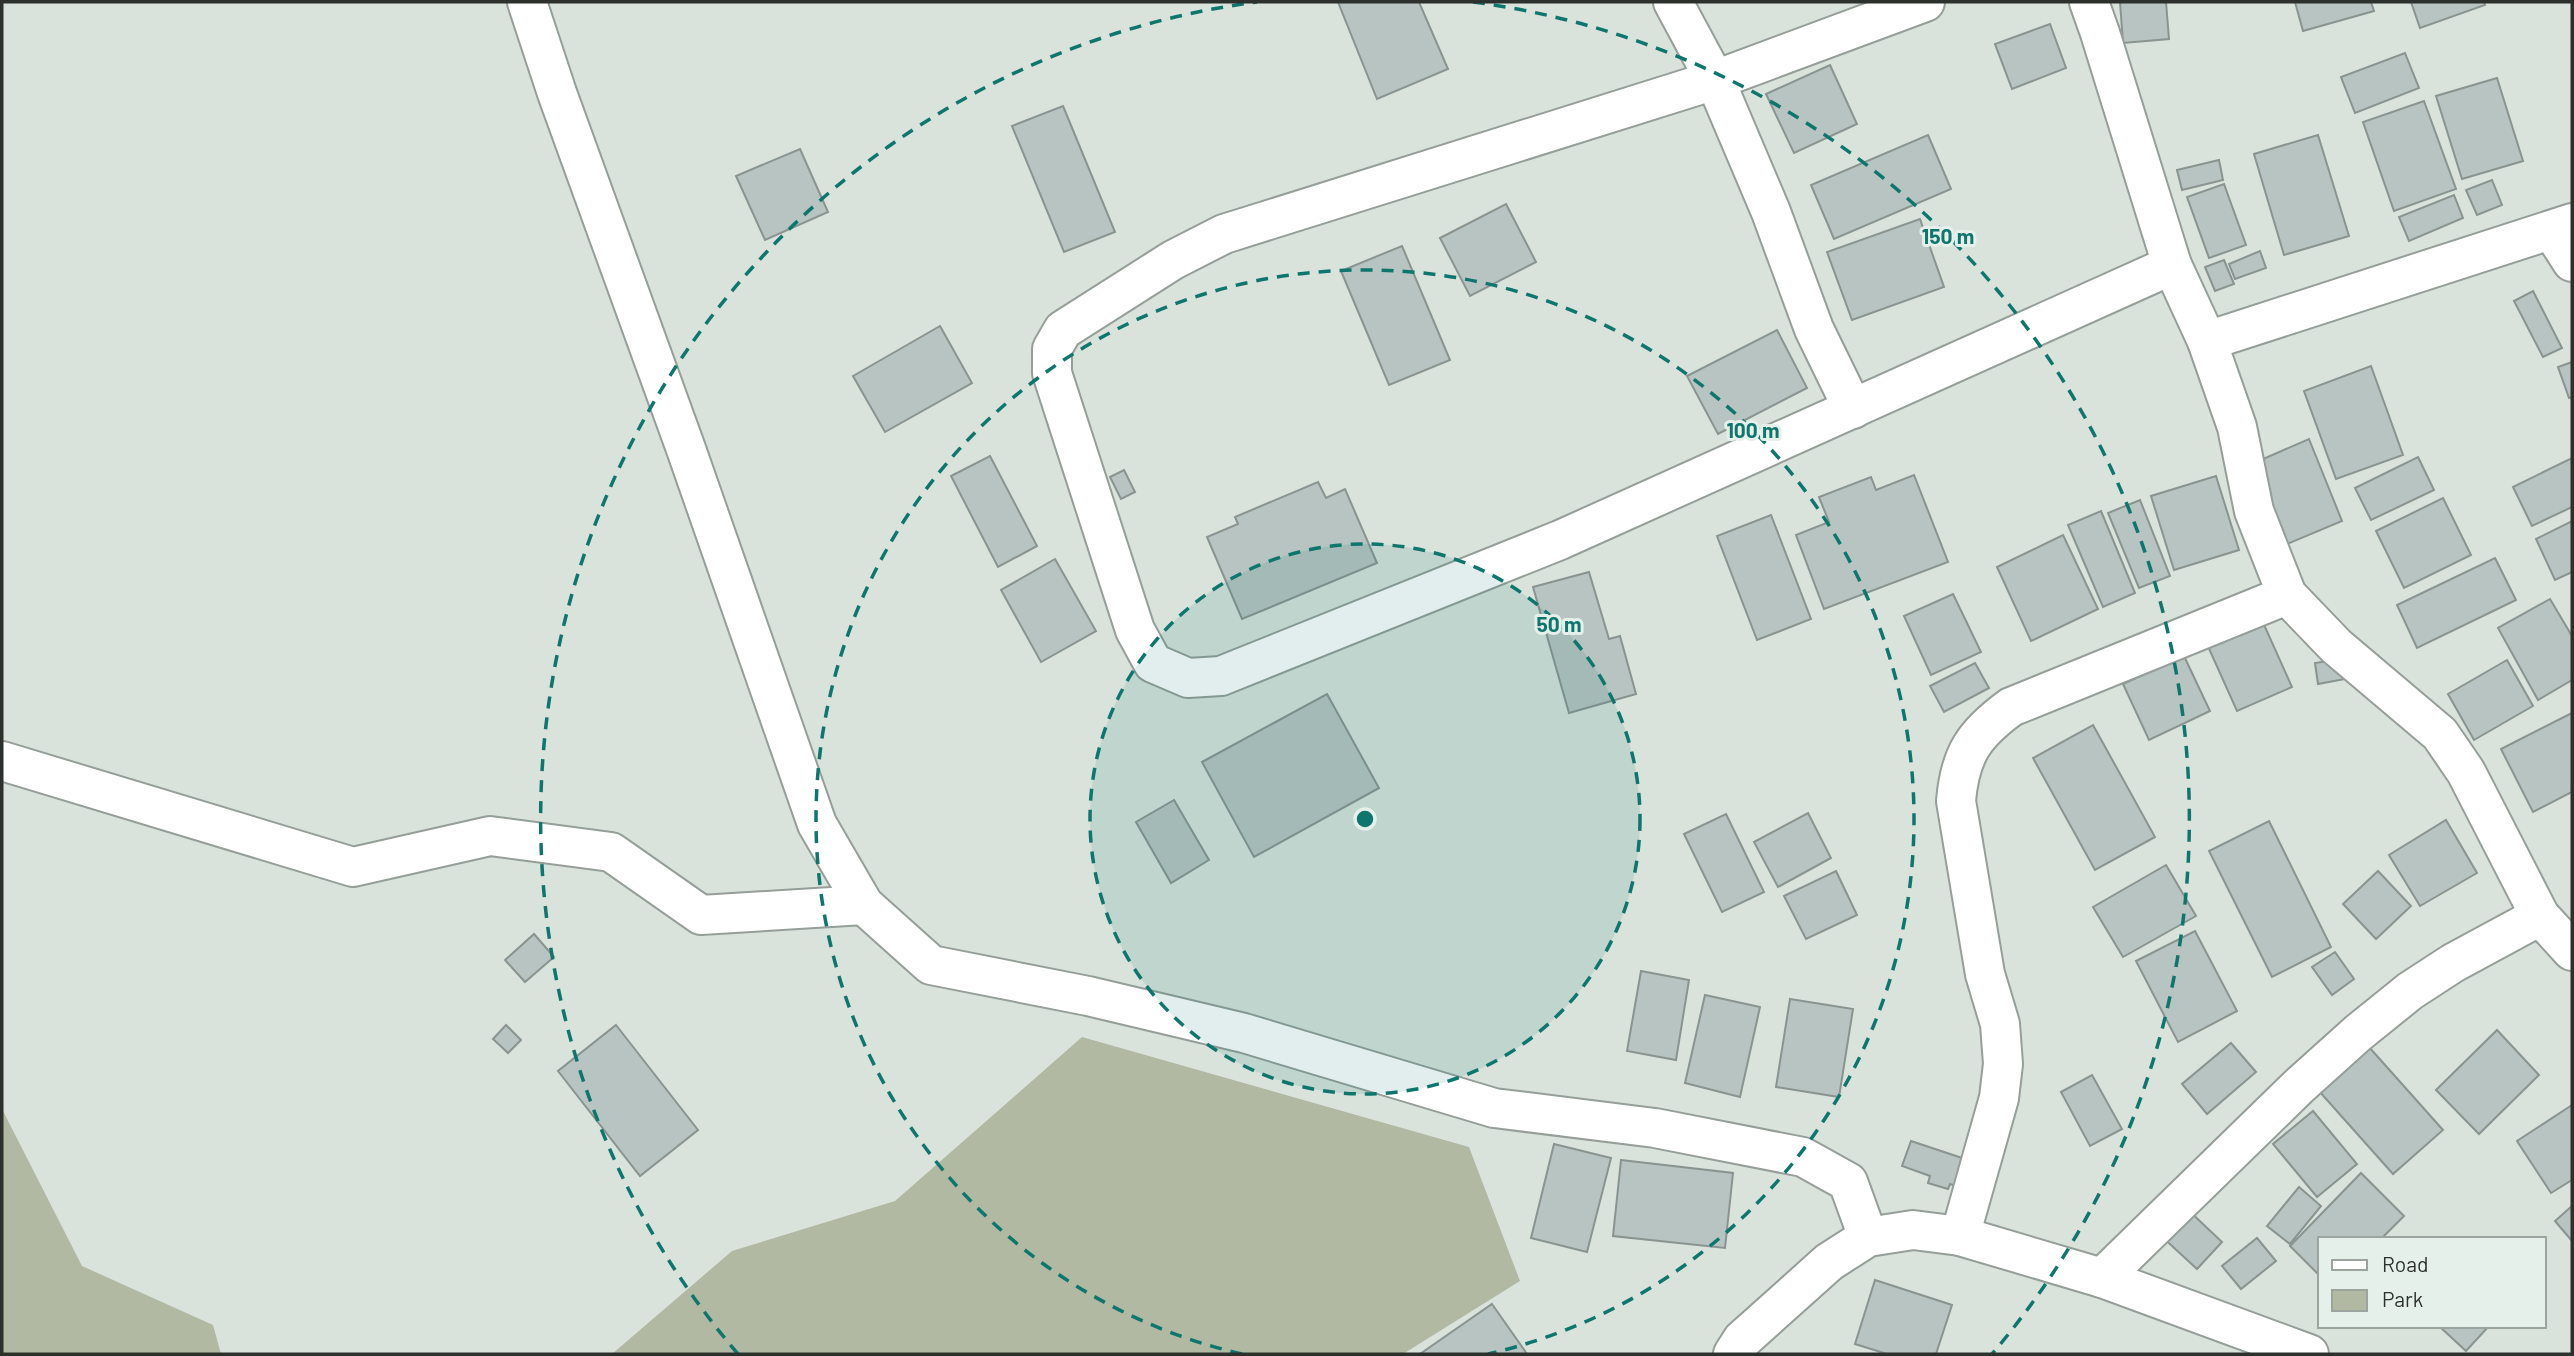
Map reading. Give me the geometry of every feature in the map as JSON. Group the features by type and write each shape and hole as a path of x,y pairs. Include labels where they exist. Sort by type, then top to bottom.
{"street":[{"path":"527,2 817,824 864,905 931,965 1088,996 1244,1033 1494,1108 1655,1128 1803,1157 1848,1182 1868,1237"},
{"path":"1673,2 1715,80 1771,212 1814,329 1853,409"},
{"path":"1925,2 1715,80 1224,234 1173,260 1063,330 1052,349 1052,373 1135,630 1153,663 1188,678 1221,676 1560,540 2172,265"},
{"path":"2089,2 2172,265 2207,341 2237,427 2254,510 2287,595 2336,646 2440,734 2466,772 2540,916 2572,951"},
{"path":"2207,341 2562,227 2572,262"},
{"path":"1960,1236 1999,1098 2003,1064 2000,1024 1985,974 1956,801 1958,773 1972,745 1987,724 2011,706 2287,595"},
{"path":"2,761 354,867 490,836 611,852 701,915 864,905"},
{"path":"2102,1278 2298,1087 2358,1033 2410,991 2453,962 2540,916"},
{"path":"1733,1354 1742,1340 1829,1262 1868,1237 1913,1230 1960,1236 2102,1278 2309,1354"}],"green space":[{"path":"1082,1037 1469,1147 1520,1281 1403,1354 612,1354 732,1251 895,1201"},
{"path":"2,1109 82,1266 213,1325 221,1354 2,1354"}],"building":[{"path":"1338,2 1419,2 1448,69 1377,99"},
{"path":"2120,2 2166,2 2169,39 2123,43"},
{"path":"2295,2 2371,2 2374,11 2303,31"},
{"path":"2411,2 2484,2 2485,5 2420,28"},
{"path":"2050,24 2066,68 2012,89 1995,44"},
{"path":"2405,53 2419,88 2355,113 2341,77"},
{"path":"1830,65 1857,124 1794,153 1766,94"},
{"path":"2497,78 2523,161 2462,179 2436,96"},
{"path":"2424,101 2456,189 2394,211 2363,122"},
{"path":"1063,106 1115,232 1064,252 1012,126"},
{"path":"1928,135 1951,189 1834,239 1811,185"},
{"path":"2318,135 2349,236 2284,255 2254,154"},
{"path":"800,149 828,212 765,240 736,176"},
{"path":"2219,160 2223,180 2182,190 2177,170"},
{"path":"2492,180 2502,205 2477,215 2466,190"},
{"path":"2224,184 2246,245 2209,258 2187,197"},
{"path":"2454,195 2463,218 2409,241 2399,217"},
{"path":"1506,204 1536,262 1470,296 1440,238"},
{"path":"1920,219 1944,287 1852,320 1827,252"},
{"path":"1402,246 1450,360 1389,385 1341,271"},
{"path":"2260,251 2266,268 2235,279 2229,264"},
{"path":"2224,260 2234,284 2215,291 2205,267"},
{"path":"2533,291 2562,348 2543,357 2514,301"},
{"path":"940,326 972,383 885,432 853,376"},
{"path":"1777,330 1807,388 1718,434 1687,376"},
{"path":"2572,362 2572,397 2569,398 2558,367"},
{"path":"2371,366 2403,455 2336,479 2304,391"},
{"path":"2309,439 2342,521 2280,547 2247,466"},
{"path":"990,456 1037,546 998,567 951,476"},
{"path":"2418,457 2434,490 2371,520 2355,488"},
{"path":"2572,458 2572,507 2532,526 2513,487"},
{"path":"1124,470 1135,492 1121,499 1110,477"},
{"path":"1914,475 1948,562 1824,609 1796,535 1829,522 1819,497 1871,477 1876,490"},
{"path":"2216,476 2239,550 2174,570 2151,496"},
{"path":"1318,482 1326,498 1345,489 1377,563 1242,619 1207,537 1238,524 1235,517"},
{"path":"2443,498 2471,555 2404,588 2376,531"},
{"path":"2140,500 2170,576 2139,588 2108,513"},
{"path":"2101,511 2135,593 2103,607 2068,525"},
{"path":"1771,515 1811,619 1757,640 1717,536"},
{"path":"2572,521 2572,572 2555,580 2536,539"},
{"path":"2063,535 2098,609 2031,641 1997,567"},
{"path":"2495,558 2516,600 2417,648 2397,605"},
{"path":"1055,559 1096,631 1041,662 1001,590"},
{"path":"1589,572 1609,639 1620,636 1636,694 1569,713 1533,587"},
{"path":"1953,594 1981,652 1931,675 1904,616"},
{"path":"2550,599 2572,636 2572,680 2538,700 2498,628"},
{"path":"2261,618 2292,687 2237,711 2206,642"},
{"path":"2184,656 2210,711 2149,740 2123,684"},
{"path":"2341,659 2345,679 2318,684 2315,663"},
{"path":"2507,660 2533,706 2474,740 2448,694"},
{"path":"1975,663 1989,688 1944,712 1930,686"},
{"path":"1327,694 1379,788 1254,857 1202,762"},
{"path":"2572,713 2572,792 2533,812 2501,749"},
{"path":"2093,725 2155,837 2095,870 2033,758"},
{"path":"1174,800 1209,860 1171,883 1136,822"},
{"path":"1808,813 1831,858 1778,887 1754,842"},
{"path":"1726,814 1764,892 1722,912 1684,834"},
{"path":"2446,820 2477,873 2420,906 2389,855"},
{"path":"2269,821 2331,947 2272,977 2209,851"},
{"path":"2166,865 2196,916 2123,957 2093,907"},
{"path":"1836,871 1857,915 1806,939 1784,896"},
{"path":"2378,871 2411,906 2376,939 2343,904"},
{"path":"2195,931 2237,1011 2178,1042 2136,961"},
{"path":"534,934 554,957 525,982 505,960"},
{"path":"2335,952 2354,979 2332,995 2312,967"},
{"path":"1641,971 1689,980 1676,1060 1627,1051"},
{"path":"1705,995 1760,1007 1740,1097 1685,1083"},
{"path":"1790,999 1853,1009 1839,1097 1776,1087"},
{"path":"506,1025 521,1040 508,1053 493,1039"},
{"path":"616,1025 698,1130 640,1176 558,1071"},
{"path":"2497,1030 2539,1075 2479,1134 2436,1090"},
{"path":"2231,1043 2256,1072 2207,1114 2182,1084"},
{"path":"2369,1047 2443,1130 2393,1174 2319,1091"},
{"path":"2092,1075 2122,1129 2090,1146 2061,1092"},
{"path":"2572,1105 2572,1180 2551,1193 2517,1141"},
{"path":"2313,1111 2357,1164 2317,1197 2273,1144"},
{"path":"1911,1141 1965,1159 1956,1186 1950,1184 1948,1189 1928,1183 1930,1176 1902,1166"},
{"path":"1554,1144 1611,1158 1587,1252 1531,1238"},
{"path":"1621,1160 1733,1173 1725,1248 1613,1236"},
{"path":"2361,1173 2404,1216 2383,1237 2318,1237 2318,1274 2290,1246"},
{"path":"2299,1187 2321,1206 2290,1244 2267,1226"},
{"path":"2572,1206 2572,1241 2555,1221"},
{"path":"2185,1207 2222,1242 2197,1269 2159,1234"},
{"path":"2257,1238 2276,1261 2241,1289 2222,1266"},
{"path":"1875,1280 1952,1305 1936,1354 1887,1354 1855,1344"},
{"path":"1492,1304 1527,1354 1420,1354"},
{"path":"2441,1328 2487,1328 2466,1351"}]}
